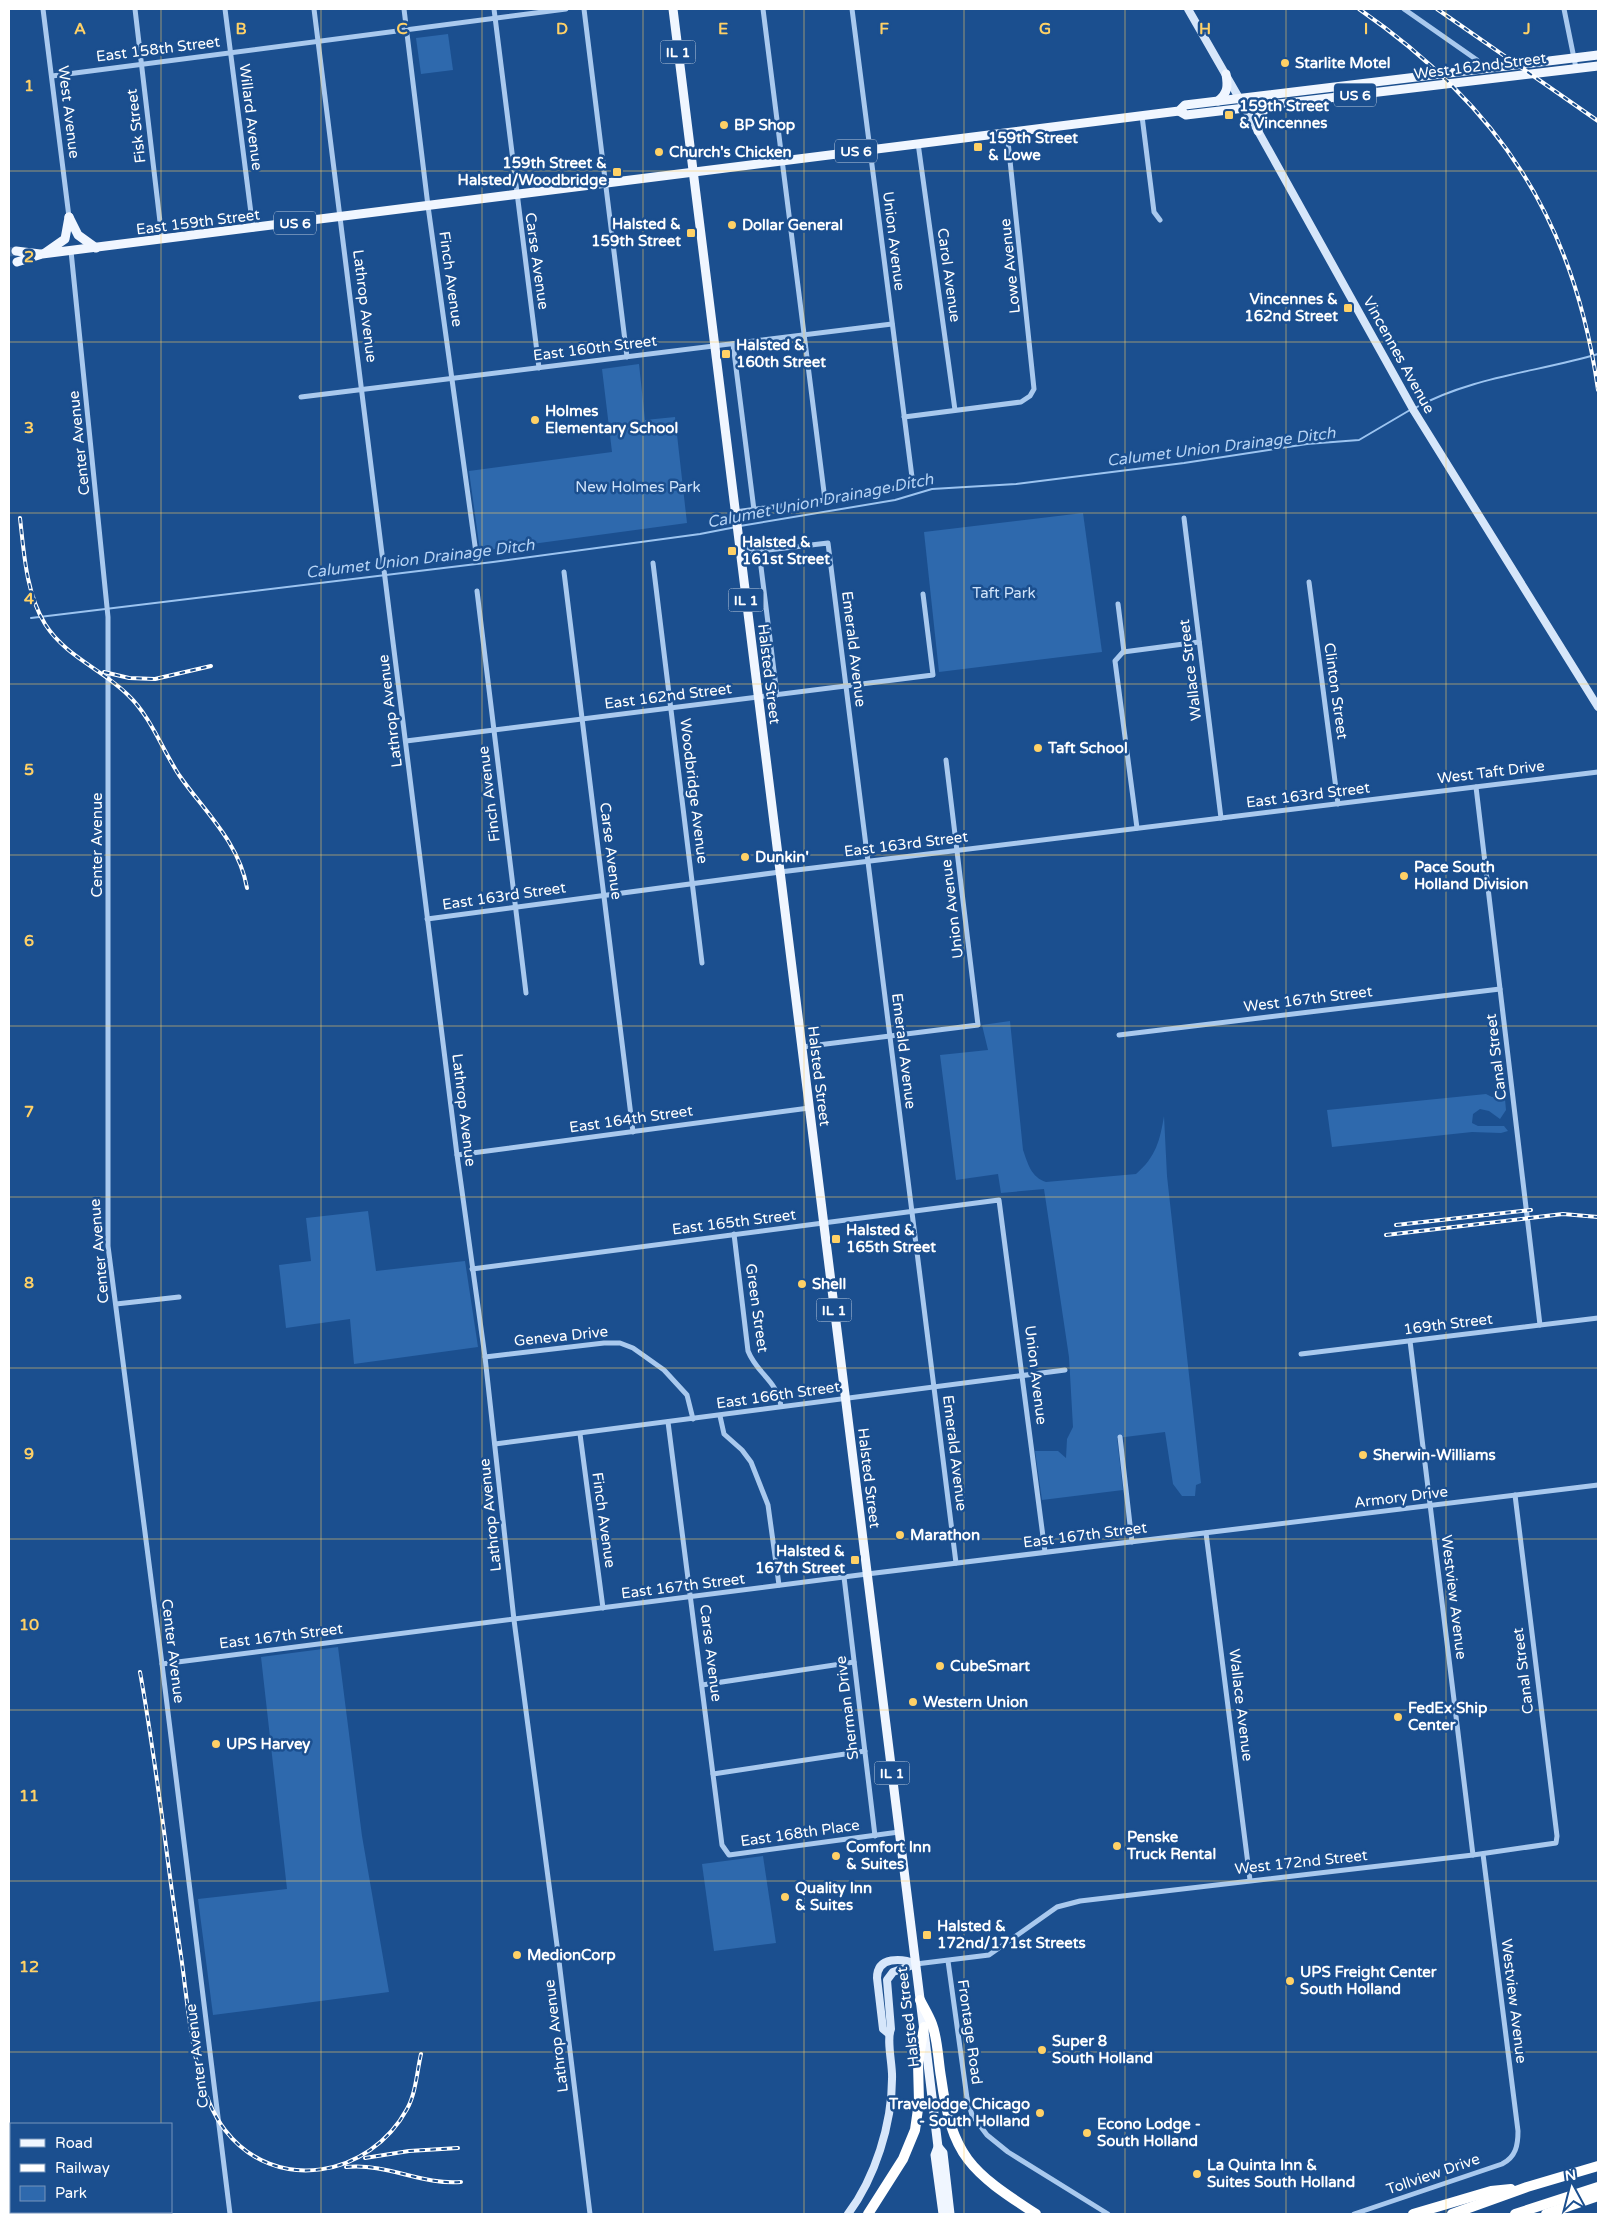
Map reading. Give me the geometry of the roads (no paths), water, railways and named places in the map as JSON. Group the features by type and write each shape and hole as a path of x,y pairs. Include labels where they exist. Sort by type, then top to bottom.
{"highway":[{"path":"920,2000 933,2025 947,2114 959,2147 972,2166 985,2179 1036,2214"},
{"path":"868,2214 903,2159 915,2130 919,2102 918,2063 924,2027"},
{"path":"1452,2214 1527,2187 1598,2166"},
{"path":"1413,2214 1491,2191 1527,2187"},
{"path":"1515,2214 1598,2187"},
{"path":"1546,2214 1598,2196"}],"main road":[{"name":"Halsted Street","path":"673,9 924,2027 938,2147 935,2155 943,2214"},
{"name":"West 162nd Street","path":"1240,98 1598,55"},
{"name":"West 162nd Street","path":"1245,108 1598,66"},
{"path":"1482,68 1484,80"},
{"path":"1218,101 1227,88 1226,74"},
{"name":"US 6","path":"1142,115 1179,110 1185,105 1240,98"},
{"path":"1258,131 1259,116 1269,105"},
{"name":"US 6","path":"1179,110 1186,116 1245,108"},
{"name":"East 159th Street","path":"17,262 42,254 1142,115"},
{"path":"69,217 78,235 96,248"},
{"path":"42,254 65,239 69,217"},
{"name":"East 159th Street","path":"16,251 42,254"},
{"name":"Halsted Street","path":"938,2147 943,2154 950,2214"}],"street":[{"name":"West Avenue","path":"43,9 69,217"},
{"name":"Fisk Street","path":"134,9 162,240"},
{"name":"Willard Avenue","path":"224,9 253,228"},
{"name":"Lathrop Avenue","path":"314,9 457,1155 485,1357 514,1620 590,2214"},
{"name":"Finch Avenue","path":"404,9 428,206 476,552"},
{"name":"Carse Avenue","path":"494,9 539,368"},
{"name":"East 158th Street","path":"52,76 566,9"},
{"path":"584,9 627,357"},
{"path":"735,512 825,500 763,9"},
{"name":"Union Avenue","path":"825,500 907,486 912,477 852,9"},
{"name":"Vincennes Avenue","path":"1188,9 1240,98 1412,408 1598,707"},
{"path":"1404,9 1477,60 1482,68"},
{"path":"1564,9 1572,57 1576,68"},
{"path":"1142,115 1154,212 1160,220"},
{"name":"Lowe Avenue","path":"955,410 1021,402 1030,396 1035,383 1007,132"},
{"name":"Carol Avenue","path":"918,143 955,410"},
{"name":"Center Avenue","path":"71,251 108,617 108,1246 230,2214"},
{"name":"East 160th Street","path":"301,398 892,324"},
{"path":"733,344 754,510"},
{"path":"904,417 955,410"},
{"name":"Wallace Street","path":"1184,518 1221,818"},
{"path":"738,538 749,548 758,551"},
{"name":"Emerald Avenue","path":"758,551 828,543 956,1563"},
{"path":"742,569 749,557 758,551"},
{"name":"Halsted Street","path":"758,551 777,695"},
{"name":"Woodbridge Avenue","path":"653,563 702,963"},
{"name":"Carse Avenue","path":"564,572 633,1132"},
{"name":"Clinton Street","path":"1309,582 1338,804"},
{"name":"Finch Avenue","path":"477,591 526,993"},
{"name":"East 162nd Street","path":"406,741 933,675 923,594"},
{"path":"1118,604 1124,652"},
{"path":"1137,828 1115,660 1124,652 1200,642"},
{"name":"Union Avenue","path":"890,1036 978,1025 946,760"},
{"name":"West Taft Drive","path":"1387,798 1598,772"},
{"name":"Canal Street","path":"1476,787 1540,1325"},
{"name":"East 163rd Street","path":"428,918 780,872 1387,798"},
{"name":"West 167th Street","path":"1119,1035 1500,989"},
{"path":"802,1047 890,1036"},
{"name":"East 164th Street","path":"457,1155 809,1108"},
{"name":"Union Avenue","path":"1000,1200 1024,1375 1045,1552"},
{"name":"East 165th Street","path":"472,1269 1000,1200"},
{"name":"Green Street","path":"734,1234 748,1351 753,1363 777,1390 781,1406"},
{"path":"116,1304 179,1297"},
{"name":"169th Street","path":"1301,1354 1598,1318"},
{"name":"Westview Avenue","path":"1410,1341 1474,1855"},
{"name":"Geneva Drive","path":"485,1357 604,1343 620,1343 633,1348 664,1370 687,1395 693,1419"},
{"name":"East 166th Street","path":"495,1444 1065,1370"},
{"path":"720,1416 724,1434 742,1450 751,1462 768,1504 779,1585"},
{"name":"Carse Avenue","path":"668,1422 692,1598 722,1845 729,1855"},
{"name":"Finch Avenue","path":"580,1434 603,1608"},
{"path":"1120,1437 1132,1542"},
{"name":"Armory Drive","path":"1206,1533 1598,1485"},
{"name":"Canal Street","path":"1515,1495 1557,1836 1556,1843"},
{"name":"East 167th Street","path":"162,1664 692,1598 779,1585 1206,1533"},
{"name":"Wallace Avenue","path":"1206,1533 1250,1880"},
{"name":"Sherman Drive","path":"844,1577 875,1836"},
{"path":"702,1684 854,1662"},
{"path":"713,1774 864,1752"},
{"name":"East 168th Place","path":"729,1855 899,1832"},
{"name":"West 172nd Street","path":"916,1964 979,1957 994,1952 1057,1907 1080,1901 1483,1854 1556,1843"},
{"name":"Westview Avenue","path":"1483,1854 1518,2130 1516,2150"},
{"path":"889,2034 883,2029 877,1978 878,1970 884,1963 895,1959 902,1958 916,1964"},
{"name":"Frontage Road","path":"948,1961 966,2098 974,2116 987,2135 1008,2152 1108,2214"},
{"path":"848,2214 857,2203 880,2148 890,2105 892,2066 889,2034 891,2029 886,1988 888,1976 895,1971 916,1964"},
{"name":"Tollview Drive","path":"1354,2214 1502,2164 1508,2161 1516,2150"}],"waterway":[{"name":"Calumet Union Drainage Ditch","path":"1415,408 1436,398 1481,382 1598,354"},
{"name":"Calumet Union Drainage Ditch","path":"740,526 895,500 932,489 1016,484 1184,463 1307,444 1359,440 1410,410"},
{"name":"Calumet Union Drainage Ditch","path":"31,618 493,562 700,534 736,527"}],"tunnel":[{"path":"9,252 16,251"}],"railway":[{"path":"1359,9 1408,46 1452,86 1490,127 1522,172 1549,220 1570,272 1587,329 1598,390"},
{"path":"1437,9 1598,121"},
{"path":"20,518 30,586 45,624 63,645 118,686 143,713 179,775 229,842 243,871 247,888"},
{"path":"104,672 129,678 155,679 211,666"},
{"path":"1396,1225 1531,1210"},
{"path":"1386,1235 1563,1214 1598,1217"},
{"path":"140,1672 157,1778 194,2047 205,2093 214,2113 225,2130 246,2151 269,2164 295,2170 321,2169 346,2163 370,2150 391,2132 407,2109 414,2089 421,2054"},
{"path":"365,2158 409,2151 458,2148"},
{"path":"346,2167 376,2168 432,2180 461,2182"}],"place":[{"name":"Starlite Motel","path":"1285,63"},
{"name":"159th Street & Vincennes","path":"1229,115"},
{"name":"BP Shop","path":"724,125"},
{"name":"159th Street & Lowe","path":"978,147"},
{"name":"Church's Chicken","path":"659,152"},
{"name":"159th Street & Halsted/Woodbridge","path":"617,172"},
{"name":"Dollar General","path":"732,225"},
{"name":"Halsted & 159th Street","path":"691,233"},
{"name":"Vincennes & 162nd Street","path":"1348,308"},
{"name":"Halsted & 160th Street","path":"726,354"},
{"name":"Holmes Elementary School","path":"535,420"},
{"name":"Halsted & 161st Street","path":"732,551"},
{"name":"Taft School","path":"1038,748"},
{"name":"Dunkin'","path":"745,857"},
{"name":"Pace South Holland Division","path":"1404,876"},
{"name":"Halsted & 165th Street","path":"836,1239"},
{"name":"Shell","path":"802,1284"},
{"name":"Sherwin-Williams","path":"1363,1455"},
{"name":"Marathon","path":"900,1535"},
{"name":"Halsted & 167th Street","path":"855,1560"},
{"name":"CubeSmart","path":"940,1666"},
{"name":"Western Union","path":"913,1702"},
{"name":"FedEx Ship Center","path":"1398,1717"},
{"name":"UPS Harvey","path":"216,1744"},
{"name":"Penske Truck Rental","path":"1117,1846"},
{"name":"Comfort Inn & Suites","path":"836,1856"},
{"name":"Quality Inn & Suites","path":"785,1897"},
{"name":"Halsted & 172nd/171st Streets","path":"927,1935"},
{"name":"MedionCorp","path":"517,1955"},
{"name":"UPS Freight Center South Holland","path":"1290,1981"},
{"name":"Super 8 South Holland","path":"1042,2050"},
{"name":"Travelodge Chicago - South Holland","path":"1040,2113"},
{"name":"Econo Lodge - South Holland","path":"1087,2133"},
{"name":"La Quinta Inn & Suites South Holland","path":"1197,2174"}],"park label":[{"name":"New Holmes Park","path":"638,487"},
{"name":"Taft Park","path":"1004,593"}]}
